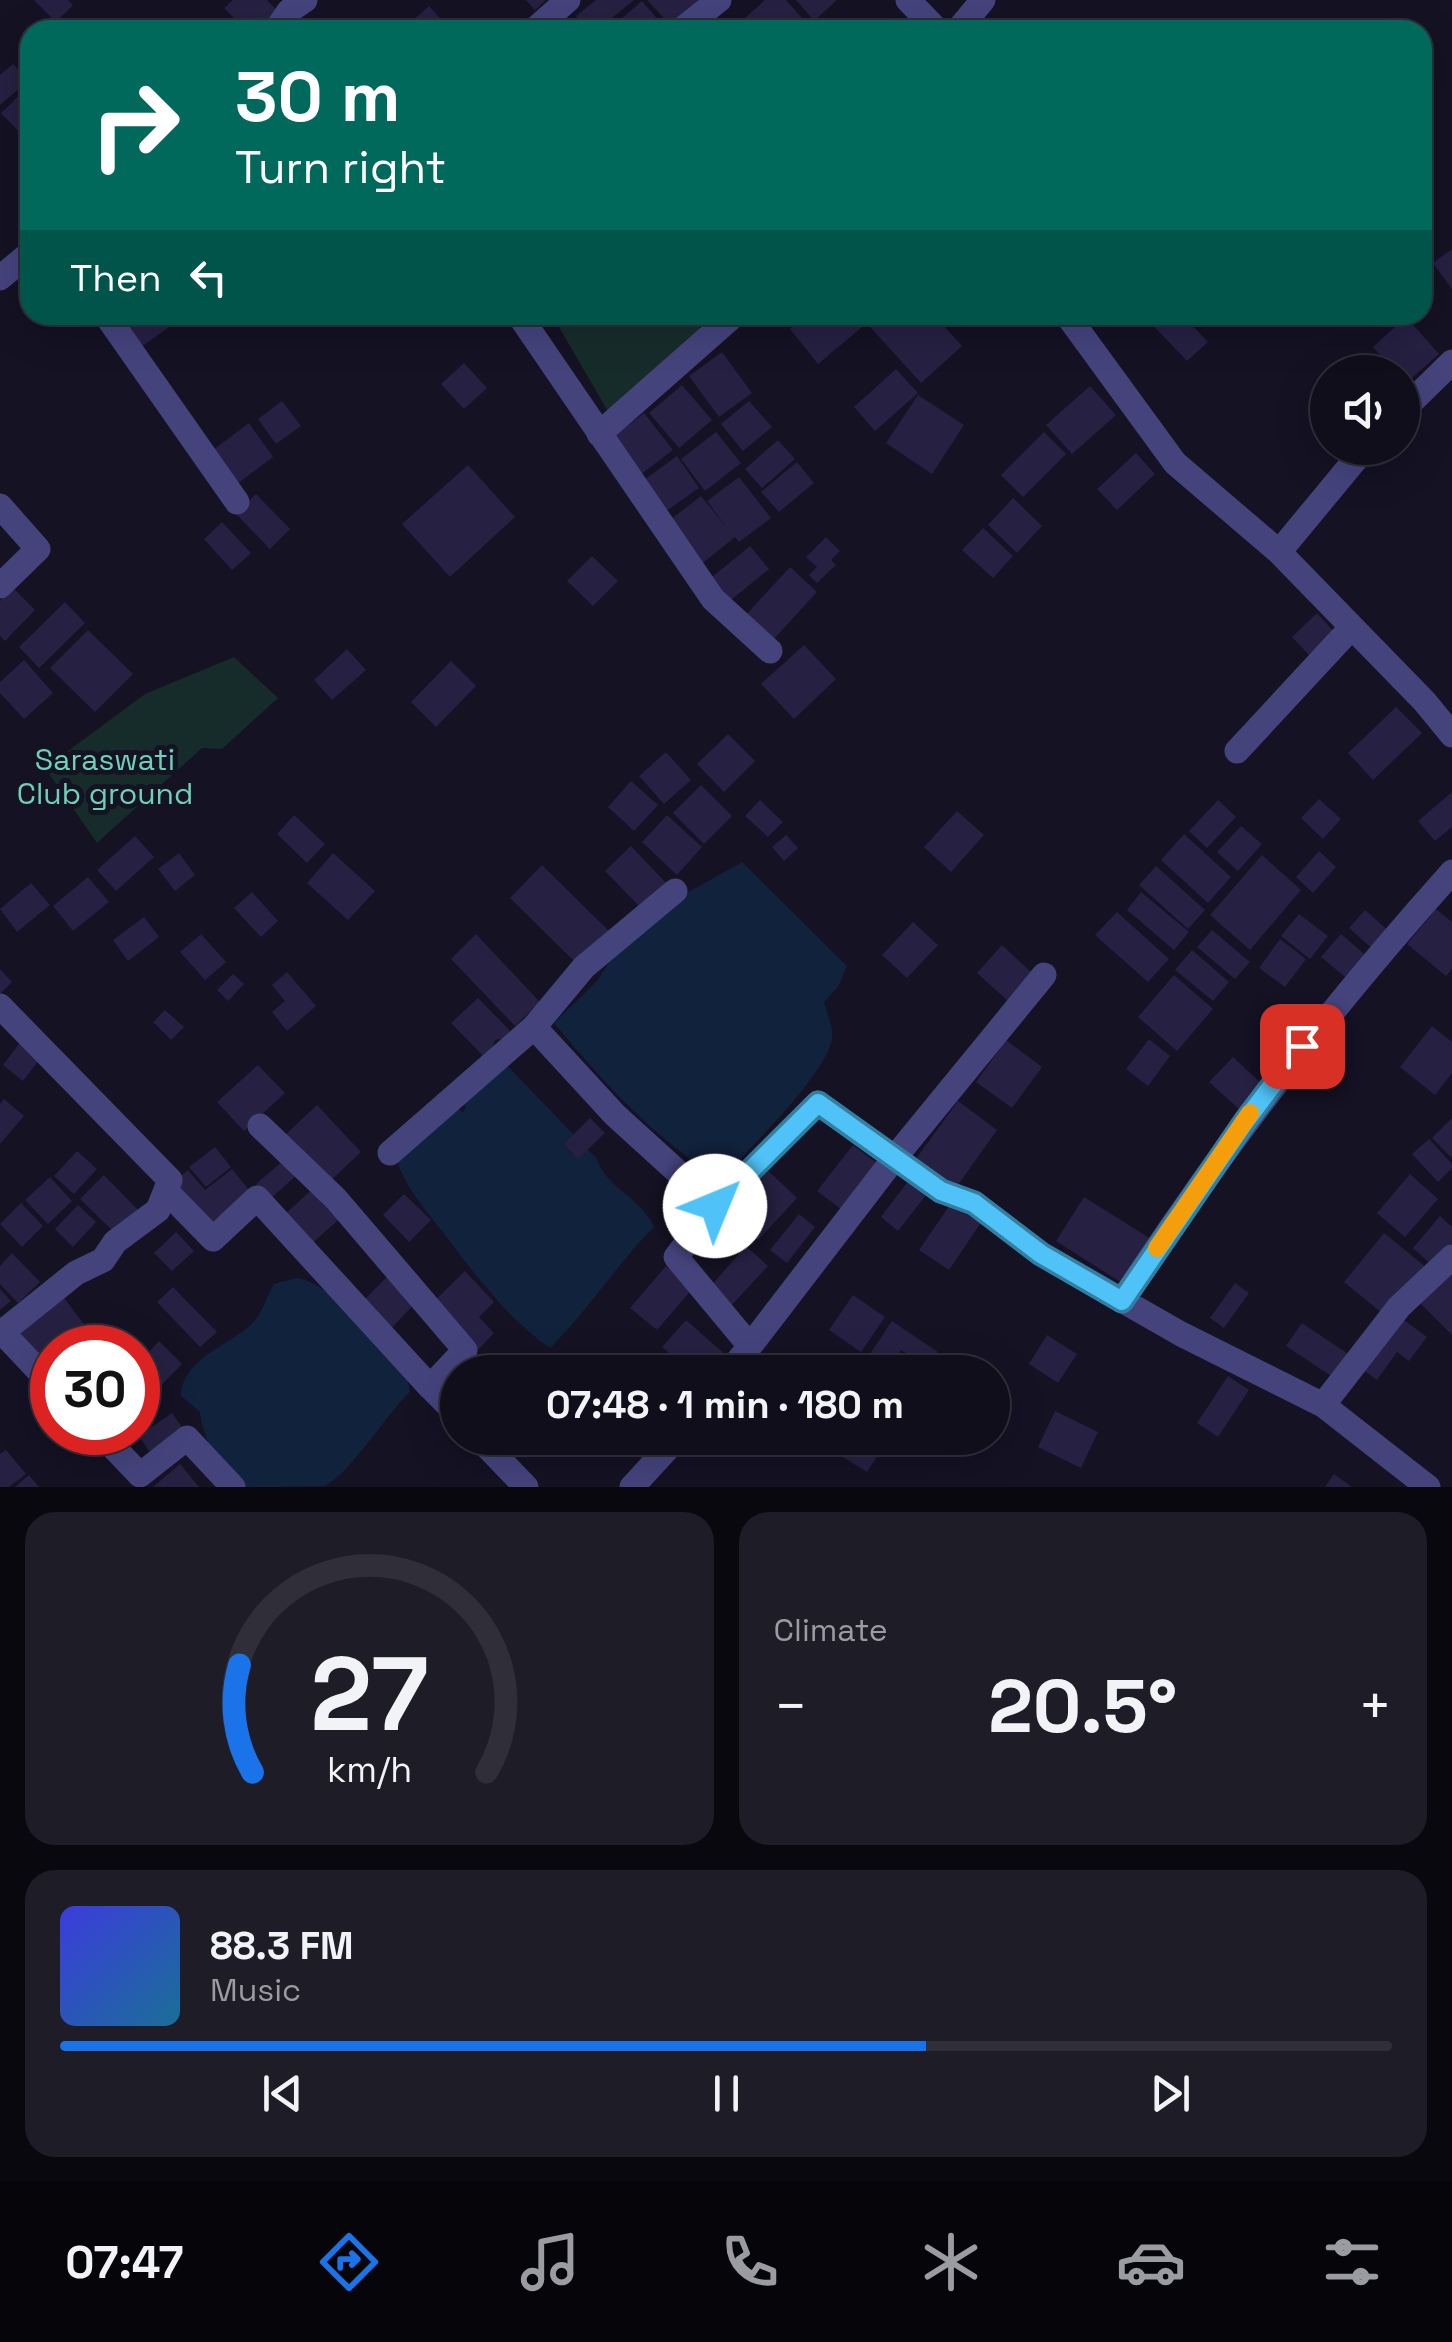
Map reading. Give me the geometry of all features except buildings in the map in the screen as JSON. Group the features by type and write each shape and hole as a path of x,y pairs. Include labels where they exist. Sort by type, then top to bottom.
{"street":[{"path":"545,20 568,0"},
{"path":"694,20 719,0"},
{"path":"908,0 927,20"},
{"path":"966,20 983,0"},
{"path":"0,278 20,261"},
{"path":"113,325 237,502"},
{"path":"525,325 712,599 770,651"},
{"path":"599,434 723,325"},
{"path":"1073,325 1175,464 1279,552 1452,735"},
{"path":"1420,393 1452,362"},
{"path":"1279,552 1351,465"},
{"path":"0,506 38,550 0,586"},
{"path":"1236,752 1352,627"},
{"path":"1122,1301 1246,1120 1302,1046 1452,872"},
{"path":"390,1153 534,1027 584,967 674,891"},
{"path":"743,1355 896,1156 1044,975"},
{"path":"0,1006 170,1180 158,1210 115,1242 103,1260 76,1273 1,1333 30,1362"},
{"path":"534,1027 615,1115 715,1206"},
{"path":"750,1346 676,1257 715,1206 818,1103 941,1191 974,1203 1041,1254 1180,1334 1323,1405 1428,1487"},
{"path":"260,1126 336,1199 465,1350 430,1386"},
{"path":"166,1191 213,1239 257,1198 440,1396"},
{"path":"1323,1405 1399,1307 1452,1258"},
{"path":"120,1455 140,1476 186,1438 233,1487"},
{"path":"495,1455 526,1487"},
{"path":"632,1487 661,1455"}],"green space":[{"path":"558,325 697,325 702,331 610,415"},
{"name":"Saraswati Club ground","path":"234,657 278,698 222,749 202,748 97,843 45,768 145,694"}],"water":[{"path":"742,862 847,966 838,987 824,1002 832,1035 827,1054 784,1112 721,1179 674,1146 631,1108 554,1023 597,981 611,959 676,899"},
{"path":"501,1059 597,1159 608,1178 642,1208 654,1227 550,1348 520,1324 481,1281 418,1201 398,1164 410,1145 454,1107 463,1112 463,1103"},
{"path":"297,1278 327,1292 342,1305 408,1381 410,1392 356,1458 324,1486 236,1487 208,1456 200,1412 181,1396 184,1382 200,1361 256,1319 274,1284"}],"slow traffic":[{"path":"1157,1248 1250,1113"}],"route":[{"path":"715,1206 818,1103 941,1191 974,1203 1041,1254 1122,1301 1246,1120 1302,1046"}]}
